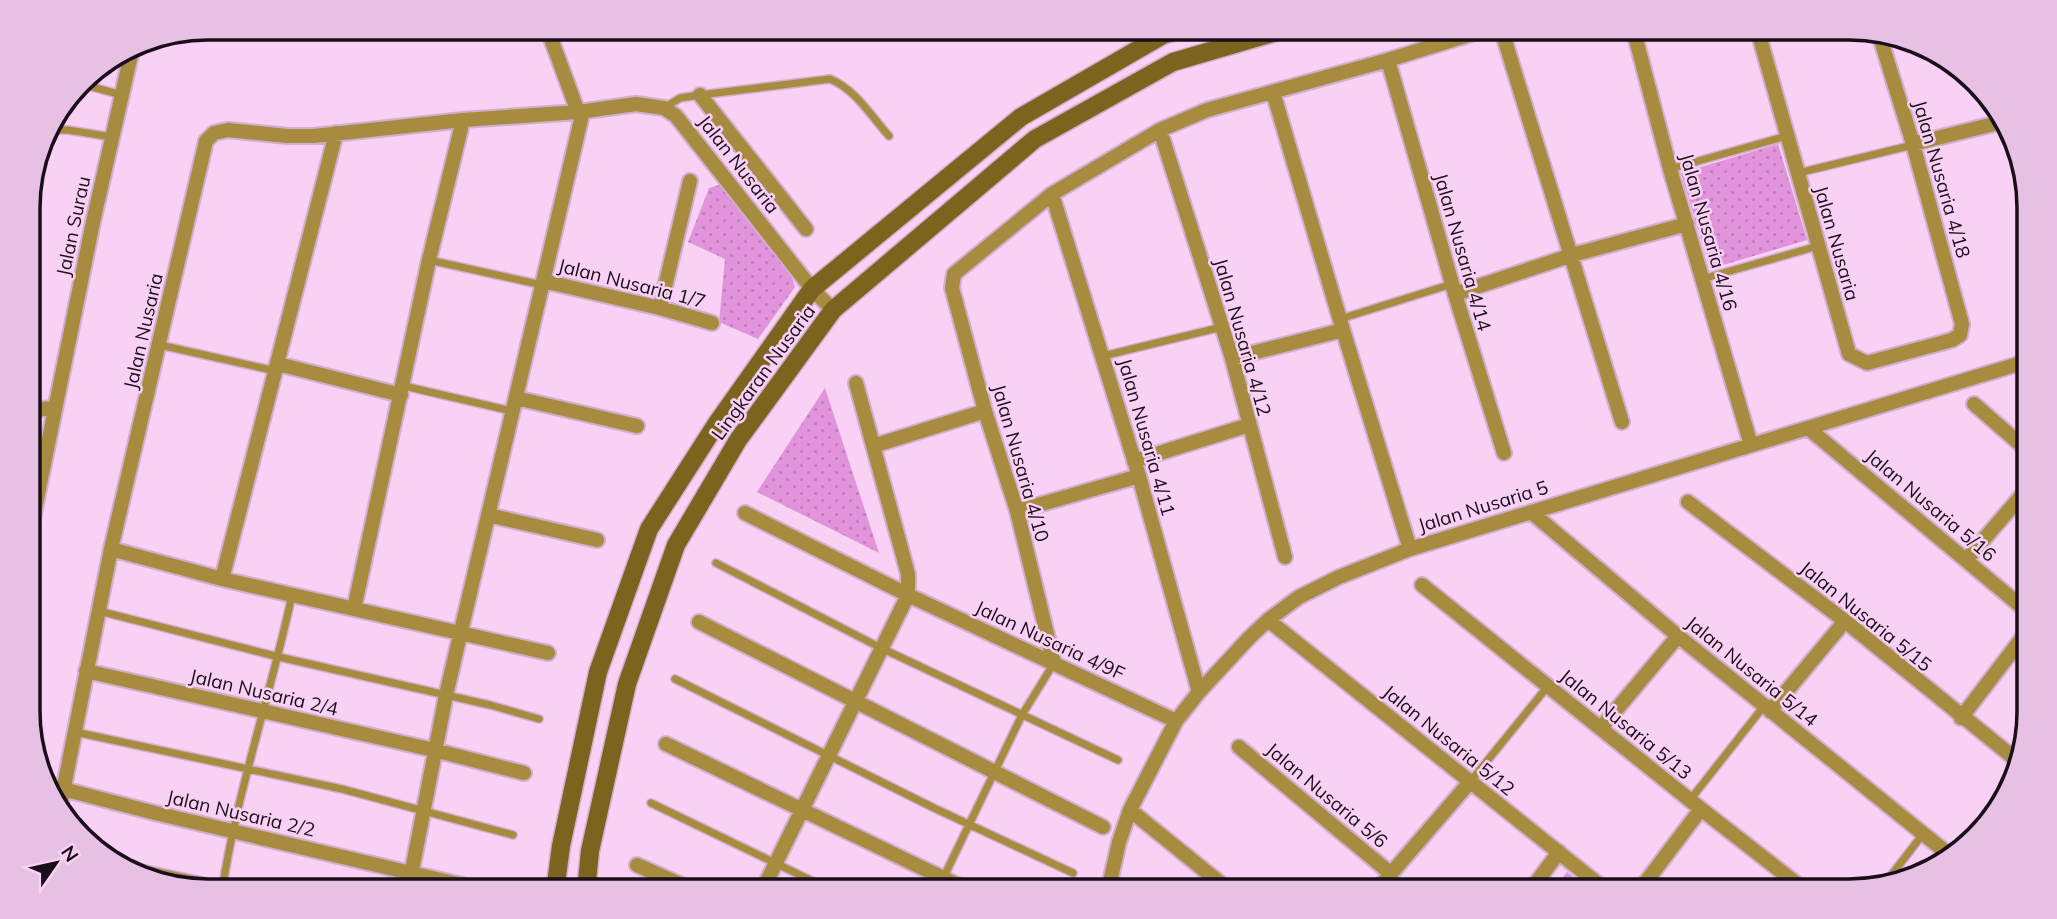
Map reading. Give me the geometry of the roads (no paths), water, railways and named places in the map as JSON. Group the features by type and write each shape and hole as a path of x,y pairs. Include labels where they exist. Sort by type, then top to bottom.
{"main road":[{"name":"Lingkaran Nusaria","path":"557,879 597,672 649,529 717,423 812,289 1021,117 1154,40"},
{"name":"Lingkaran Nusaria","path":"587,879 590,851 627,684 676,545 738,440 834,310 1035,139 1173,62 1249,40"}],"street":[{"path":"410,879 446,695 543,283 580,112 552,40"},
{"path":"1052,194 1160,130 1207,110 1452,40"},
{"path":"1506,40 1622,422"},
{"name":"Jalan Nusaria 4/16","path":"1636,40 1670,169 1751,445"},
{"name":"Jalan Nusaria","path":"1760,40 1849,354 1867,363 1952,340 1960,335"},
{"name":"Jalan Nusaria 4/18","path":"1882,43 1962,324 1960,335"},
{"name":"Jalan Surau","path":"40,478 130,60"},
{"name":"Jalan Nusaria 4/14","path":"1388,60 1504,453"},
{"path":"1273,92 1410,549"},
{"path":"700,95 806,229"},
{"name":"Jalan Nusaria","path":"62,794 111,549 206,141 214,133 228,130 287,136 580,112 636,104 664,108 676,116 812,289 834,310"},
{"path":"354,609 429,260 463,120"},
{"path":"1913,145 1994,124"},
{"name":"Jalan Nusaria 4/12","path":"1160,130 1232,358 1285,557"},
{"path":"222,579 336,133"},
{"path":"660,308 690,181"},
{"name":"Jalan Nusaria 4/10","path":"1052,194 954,274 952,288 985,411 1017,511 1054,663"},
{"name":"Jalan Nusaria 4/11","path":"1052,194 1139,476 1199,692"},
{"path":"1454,289 1687,224"},
{"name":"Jalan Nusaria 1/7","path":"543,283 660,308 712,323"},
{"path":"1232,358 1341,324"},
{"name":"Jalan Nusaria 5","path":"1111,878 1130,810 1176,721 1248,639 1268,620 1309,592 1410,549 2017,364"},
{"path":"277,368 402,390"},
{"path":"768,879 908,595 908,574 856,383"},
{"path":"1974,404 2017,441"},
{"path":"514,405 638,426"},
{"path":"41,409 54,408"},
{"path":"873,446 985,411"},
{"path":"1133,461 1249,425"},
{"name":"Jalan Nusaria 5/16","path":"1808,428 2017,603"},
{"path":"1017,511 1139,476"},
{"path":"1966,560 2017,501"},
{"name":"Jalan Nusaria 5/15","path":"1688,502 1844,621 2010,756"},
{"name":"Jalan Nusaria 5/14","path":"1531,512 1678,636 1943,850"},
{"name":"Jalan Nusaria 4/9F","path":"744,513 908,595 1176,721"},
{"path":"488,515 597,540"},
{"path":"111,549 222,579 548,653"},
{"name":"Jalan Nusaria 5/13","path":"1422,585 1789,878"},
{"name":"Jalan Nusaria 5/12","path":"1268,620 1591,878"},
{"path":"1767,708 1844,621"},
{"path":"699,622 1103,827"},
{"path":"1601,728 1678,636"},
{"path":"1961,718 2017,645"},
{"name":"Jalan Nusaria 2/4","path":"86,671 524,773"},
{"path":"666,744 802,810 930,879"},
{"name":"Jalan Nusaria 5/6","path":"1239,747 1390,873"},
{"path":"1386,878 1470,782"},
{"name":"Jalan Nusaria 2/2","path":"63,789 436,879"},
{"path":"1647,878 1695,805"},
{"path":"1130,810 1214,878"},
{"path":"1540,878 1559,852"},
{"path":"637,865 668,879"}],"lane":[{"path":"664,108 680,98 830,79 851,91 888,136"},
{"path":"91,87 122,95"},
{"path":"60,130 112,137"},
{"path":"1670,169 1787,135"},
{"path":"1798,173 1913,145"},
{"path":"1702,279 1818,246"},
{"path":"429,260 543,283"},
{"path":"1341,324 1454,289"},
{"path":"1103,356 1222,327"},
{"path":"160,345 277,368"},
{"path":"402,390 514,405"},
{"path":"716,563 881,648 1118,761"},
{"path":"225,879 249,767 279,657 292,594"},
{"path":"98,611 538,719"},
{"path":"943,879 1023,715 1054,663"},
{"path":"675,679 1073,873"},
{"path":"1470,782 1548,686"},
{"path":"1695,805 1767,708"},
{"path":"75,732 249,767 513,835"},
{"path":"650,803 808,879"},
{"path":"1893,873 1923,834"}]}
